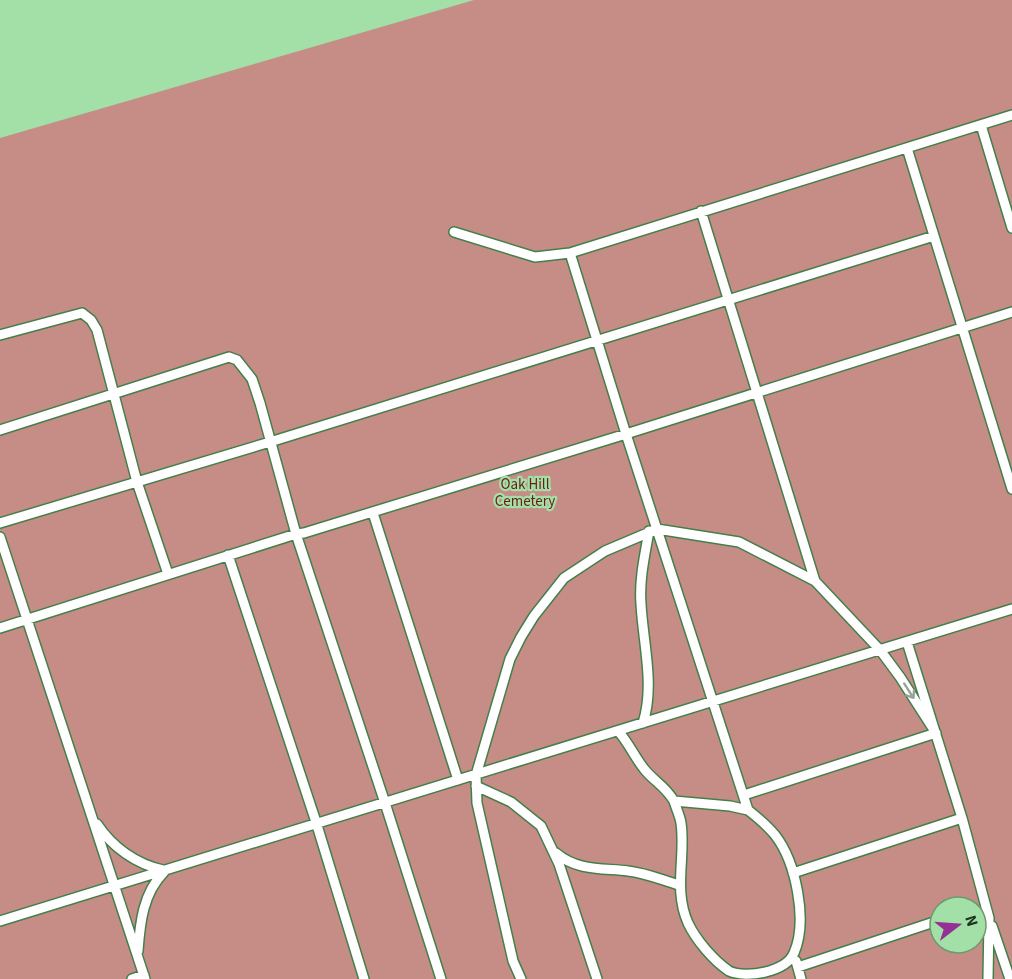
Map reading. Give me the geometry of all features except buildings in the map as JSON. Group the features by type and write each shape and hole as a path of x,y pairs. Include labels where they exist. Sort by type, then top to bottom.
{"lane":[{"path":"454,232 535,257 570,253 1012,115"},
{"path":"981,125 1012,228"},
{"path":"907,148 1012,489"},
{"path":"700,211 815,581"},
{"path":"0,523 270,442 934,236"},
{"path":"570,253 598,340 653,530 748,810"},
{"path":"0,628 1012,312"},
{"path":"0,335 82,313 91,320 97,330 137,482 168,574"},
{"path":"0,430 224,358 233,357 237,360 252,379 260,403 296,534 386,803 441,979"},
{"path":"373,513 458,780"},
{"path":"643,723 648,681 640,602 653,530"},
{"path":"521,979 513,961 477,803 476,775 510,659 534,616 564,578 605,551 653,530 739,542 815,581 880,650 936,733"},
{"path":"0,537 144,977 132,979"},
{"path":"228,555 364,979"},
{"path":"0,921 1012,609"},
{"path":"907,642 962,818 979,895"},
{"path":"618,731 645,770 666,789 674,801 681,822 679,885 683,909 696,937 732,976 768,973 783,967 794,954 799,934 799,911 793,873 776,835 748,810 674,801"},
{"path":"744,795 936,733"},
{"path":"476,786 512,802 541,826 554,852 597,979"},
{"path":"92,817 105,836 119,848 144,864 165,870"},
{"path":"793,873 962,818"},
{"path":"554,852 564,860 588,868 630,871 679,885"},
{"path":"138,958 141,921 147,899 154,883 165,870"},
{"path":"988,979 989,918"},
{"path":"989,918 1010,979"},
{"path":"798,967 928,924"},
{"path":"794,954 801,979"}],"green space":[{"name":"Oak Hill Cemetery","path":"474,0 1012,0 1012,979 0,979 0,138"}]}
